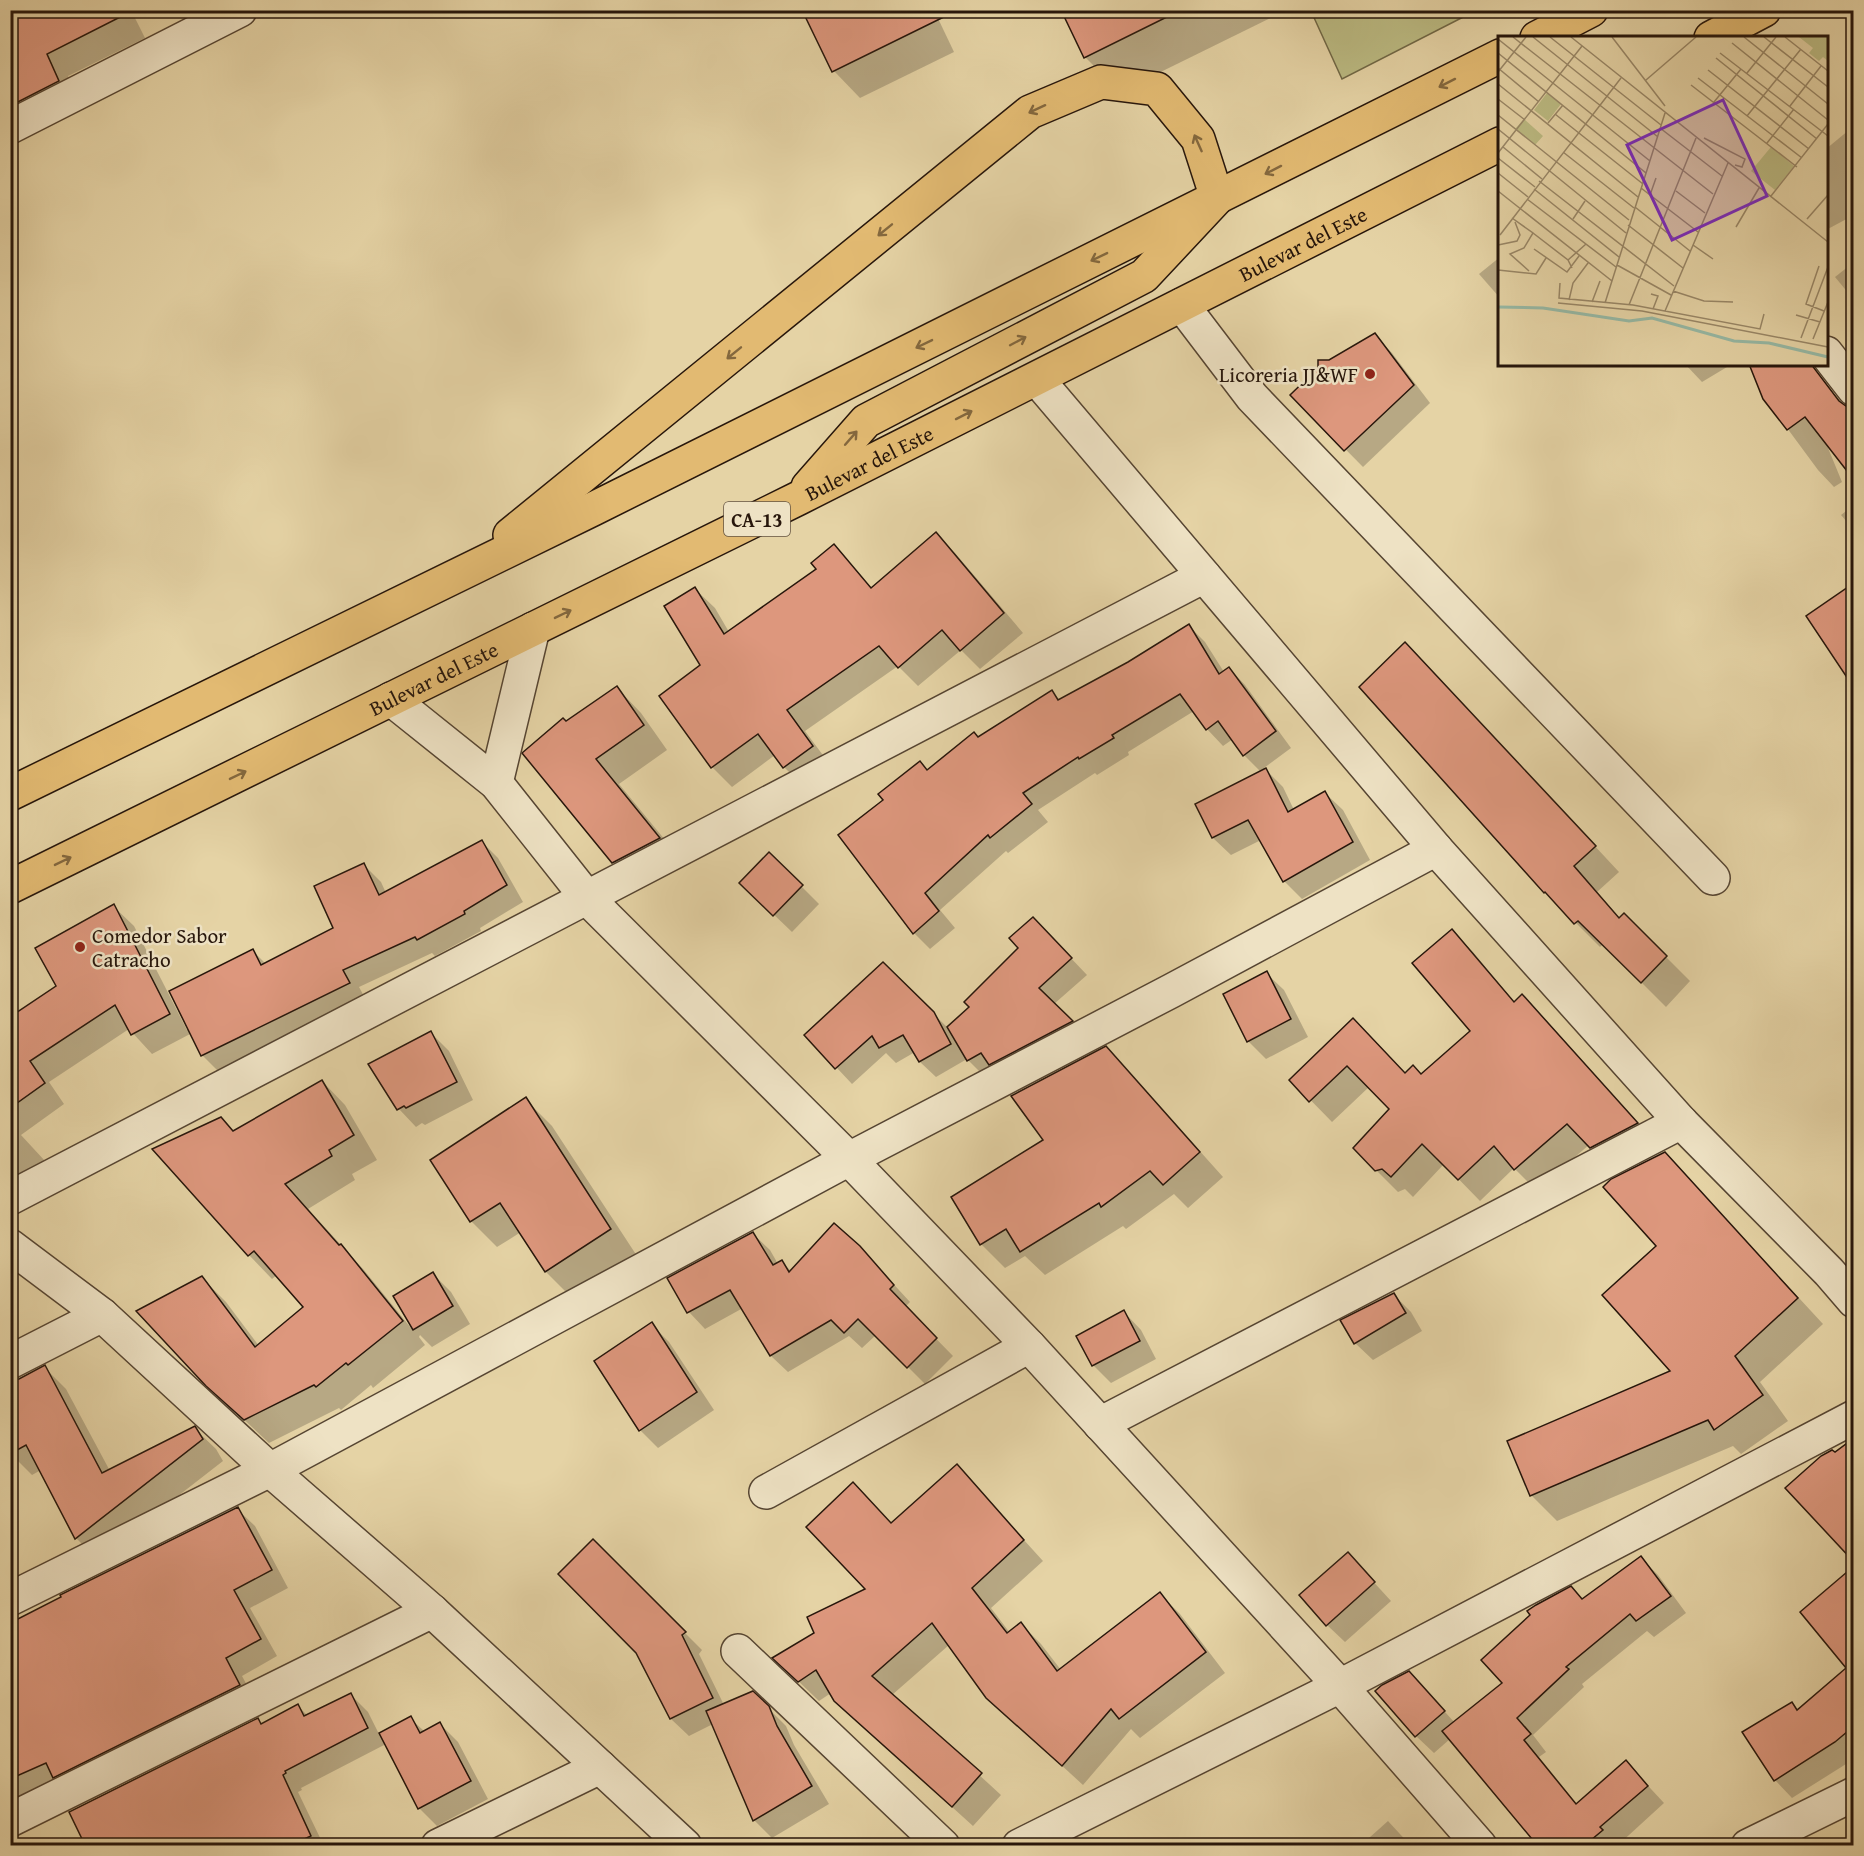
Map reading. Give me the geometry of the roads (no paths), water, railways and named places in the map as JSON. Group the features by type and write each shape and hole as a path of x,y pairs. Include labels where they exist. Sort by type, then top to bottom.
{"highway":[{"path":"1541,36 1591,10"},
{"path":"1715,36 1764,10"},
{"path":"10,794 462,574 1498,57"},
{"path":"462,574 1030,112 1101,82 1157,89 1198,139 1217,198"},
{"name":"Bulevar del Este","path":"10,887 798,498 1498,145"},
{"path":"798,498 866,421 1144,276 1217,198"}],"street":[{"path":"10,127 240,10"},
{"path":"1182,305 1252,397 1713,878"},
{"path":"1828,354 1854,389"},
{"path":"1037,378 1436,849 1681,1122 1841,1267 1854,1301"},
{"path":"10,1198 1204,576"},
{"path":"496,783 533,629"},
{"path":"391,699 496,783 588,898 849,1159 1029,1346 1340,1686 1480,1845"},
{"path":"10,1599 270,1470 849,1159 1171,991 1436,849"},
{"path":"1100,1424 1681,1122"},
{"path":"10,1246 102,1315 270,1470 432,1611 685,1845"},
{"path":"10,1362 102,1315"},
{"path":"766,1492 1029,1346"},
{"path":"1019,1845 1340,1686 1854,1417"},
{"path":"10,1820 432,1611"},
{"path":"738,1651 943,1845"},
{"path":"438,1845 600,1767"},
{"path":"1748,1845 1854,1794"}],"place":[{"name":"Licoreria JJ&WF","path":"1370,374"},
{"name":"Comedor Sabor Catracho","path":"80,947"}]}
